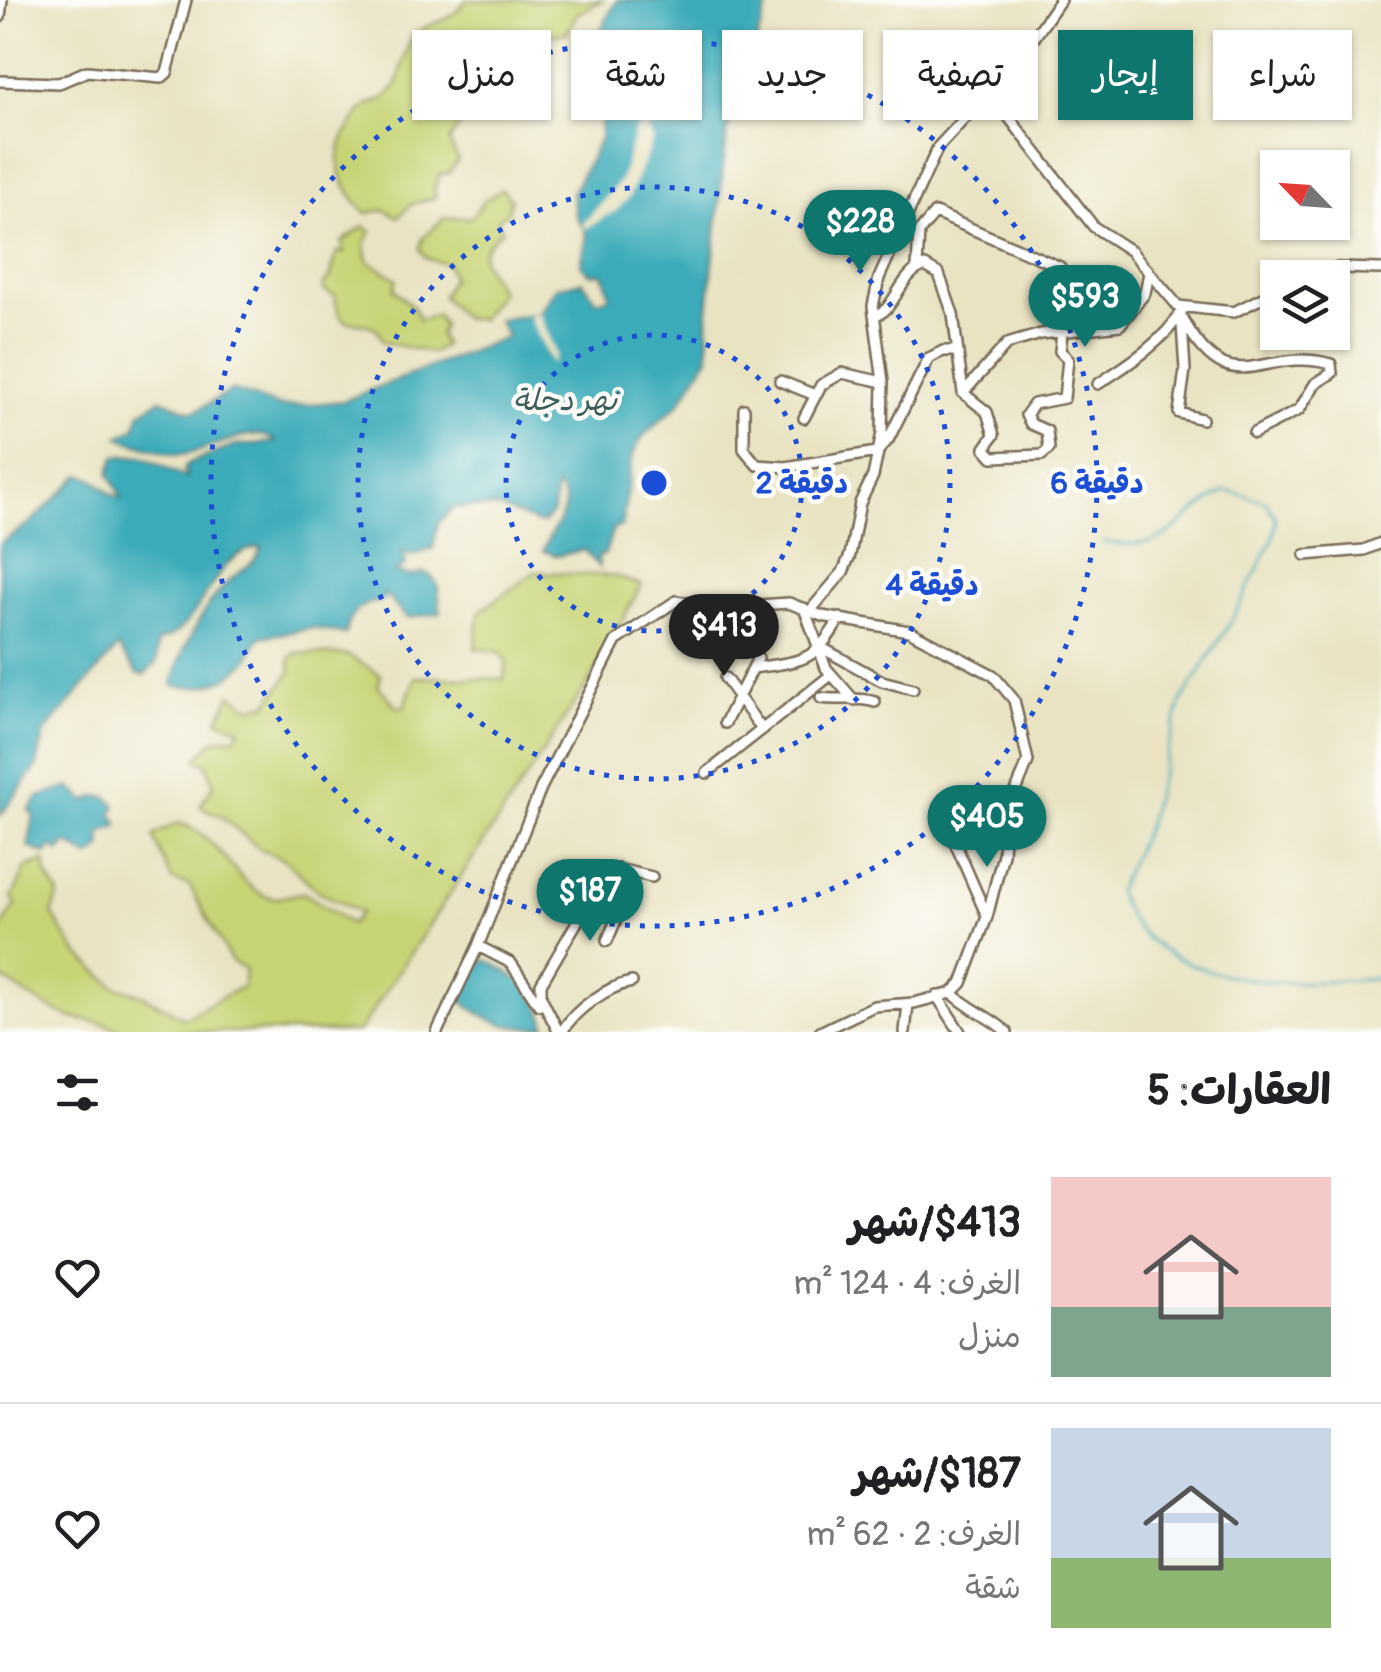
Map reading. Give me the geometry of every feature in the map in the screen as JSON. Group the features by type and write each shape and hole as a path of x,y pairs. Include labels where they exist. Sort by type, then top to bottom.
{"street":[{"path":"0,17 2,0"},
{"path":"0,82 59,83 87,71 160,78 167,73 186,0"},
{"path":"1038,36 1060,0"},
{"path":"807,609 843,572 860,503 873,476 884,421 874,315 879,278 930,161 966,120"},
{"path":"1011,120 1094,227 1131,251 1149,272 1182,313 1201,350 1216,361 1248,370 1280,364 1332,364 1332,373 1315,384 1299,410 1254,432"},
{"path":"918,268 919,232 935,213 1060,267"},
{"path":"874,315 880,315 905,276 918,268 932,268 944,282 963,393 990,416 994,435 985,445 988,455 1044,454 1048,433 1028,421 1027,411 1034,404 1064,398 1068,358 1060,350 1062,333"},
{"path":"1350,268 1381,269"},
{"path":"963,393 1006,344 1123,323 1145,293 1149,272"},
{"path":"1098,384 1122,370 1182,313 1234,312 1260,299"},
{"path":"1182,313 1186,360 1179,413 1182,418 1202,418"},
{"path":"744,409 744,448 757,466 786,467 877,452 888,440 929,358 942,351 956,351"},
{"path":"804,418 821,385 842,373 883,382"},
{"path":"780,381 816,396"},
{"path":"1305,556 1370,548 1381,542"},
{"path":"1370,548 1381,558"},
{"path":"437,1032 478,946 541,788 621,635 676,602 714,608 783,602 923,636 993,675 1014,700 1028,761 1006,819 1003,854 987,917 964,979 952,993 908,1004 874,1006 820,1032"},
{"path":"807,609 830,674 854,700"},
{"path":"753,668 798,661 821,650 840,618"},
{"path":"724,723 758,656 734,632"},
{"path":"821,650 882,682 913,689"},
{"path":"707,773 830,674"},
{"path":"725,678 761,728"},
{"path":"821,698 874,702"},
{"path":"949,829 987,917"},
{"path":"560,1031 541,997 541,984 610,872 652,877"},
{"path":"588,907 608,891 618,897 616,920 607,941"},
{"path":"478,946 517,969 560,1031"},
{"path":"560,1031 612,988 632,982"},
{"path":"952,993 975,1014 993,1020 1007,1032"},
{"path":"936,996 960,1032"},
{"path":"905,1032 908,1004"}],"green space":[{"path":"466,0 602,0 577,14 567,33 422,30 459,9"},
{"path":"411,40 412,120 462,120 449,141 458,160 449,173 440,174 434,189 436,197 412,204 398,217 385,210 366,213 343,181 340,148 365,108 393,90"},
{"path":"502,189 511,199 508,212 497,220 502,231 483,256 500,293 480,319 464,319 442,296 452,277 447,264 427,259 420,249 423,238 444,218 472,217 484,200"},
{"path":"364,226 371,231 365,244 368,261 397,279 394,289 414,308 419,320 436,315 443,325 439,334 444,345 432,353 383,342 377,329 348,322 340,315 335,296 323,290 337,252 344,253 342,242"},
{"path":"535,572 614,576 641,585 594,674 359,1032 121,1032 59,1012 0,977 0,930 16,905 12,898 26,868 45,861 47,875 59,894 52,914 75,951 114,986 142,995 184,1018 243,986 245,969 231,961 189,885 172,880 153,836 177,823 206,838 261,894 277,898 304,893 351,924 361,912 319,892 284,859 261,850 222,817 200,806 214,784 206,763 196,759 214,740 236,737 240,728 218,720 231,694 250,707 267,704 291,672 290,659 296,653 348,655 381,675 378,686 397,707 404,707 415,677 504,679 507,662 499,652 475,648 479,612"}],"water":[{"name":"نهر دجلة","path":"617,0 770,0 760,30 722,30 722,120 731,120 708,311 709,357 679,404 644,435 633,454 622,526 613,529 605,554 598,556 599,567 584,550 557,556 543,551 564,511 565,503 556,486 553,513 542,524 499,508 454,507 438,523 433,548 411,556 403,552 406,564 395,573 414,576 422,572 434,579 441,613 407,618 384,594 382,601 357,610 346,634 313,628 261,637 241,667 223,679 192,687 173,685 180,659 203,615 221,589 252,563 262,547 246,551 222,571 183,627 157,642 157,662 144,675 137,673 118,647 45,732 36,768 0,816 0,543 30,523 80,475 122,498 109,474 115,456 143,456 187,478 184,468 189,463 236,445 276,442 266,436 242,436 190,454 167,453 119,437 135,428 141,412 161,399 193,412 233,390 282,407 343,401 507,337 498,320 539,313 556,287 582,281 597,301 610,297 603,273 590,274 581,265 587,233 575,215 572,193 600,139 601,120 702,120 702,30 601,29"},
{"path":"70,787 86,801 108,797 116,806 112,813 119,825 101,833 102,848 89,857 67,843 59,852 53,846 46,854 28,847 34,815 29,811 38,797"},
{"path":"486,960 524,986 539,1005 546,1026 500,1023 460,1000 468,977"}],"pier":[{"path":"645,126 653,139 629,197 617,210 585,229 582,225 621,180 636,128"},
{"path":"539,313 556,355 552,364 531,321 530,314"}],"waterway":[{"path":"1102,542 1146,543 1161,538 1227,491 1265,501 1276,518 1273,538 1232,620 1181,702 1147,826 1117,891 1131,920 1152,942 1178,958 1240,978 1305,982 1381,977"}]}
